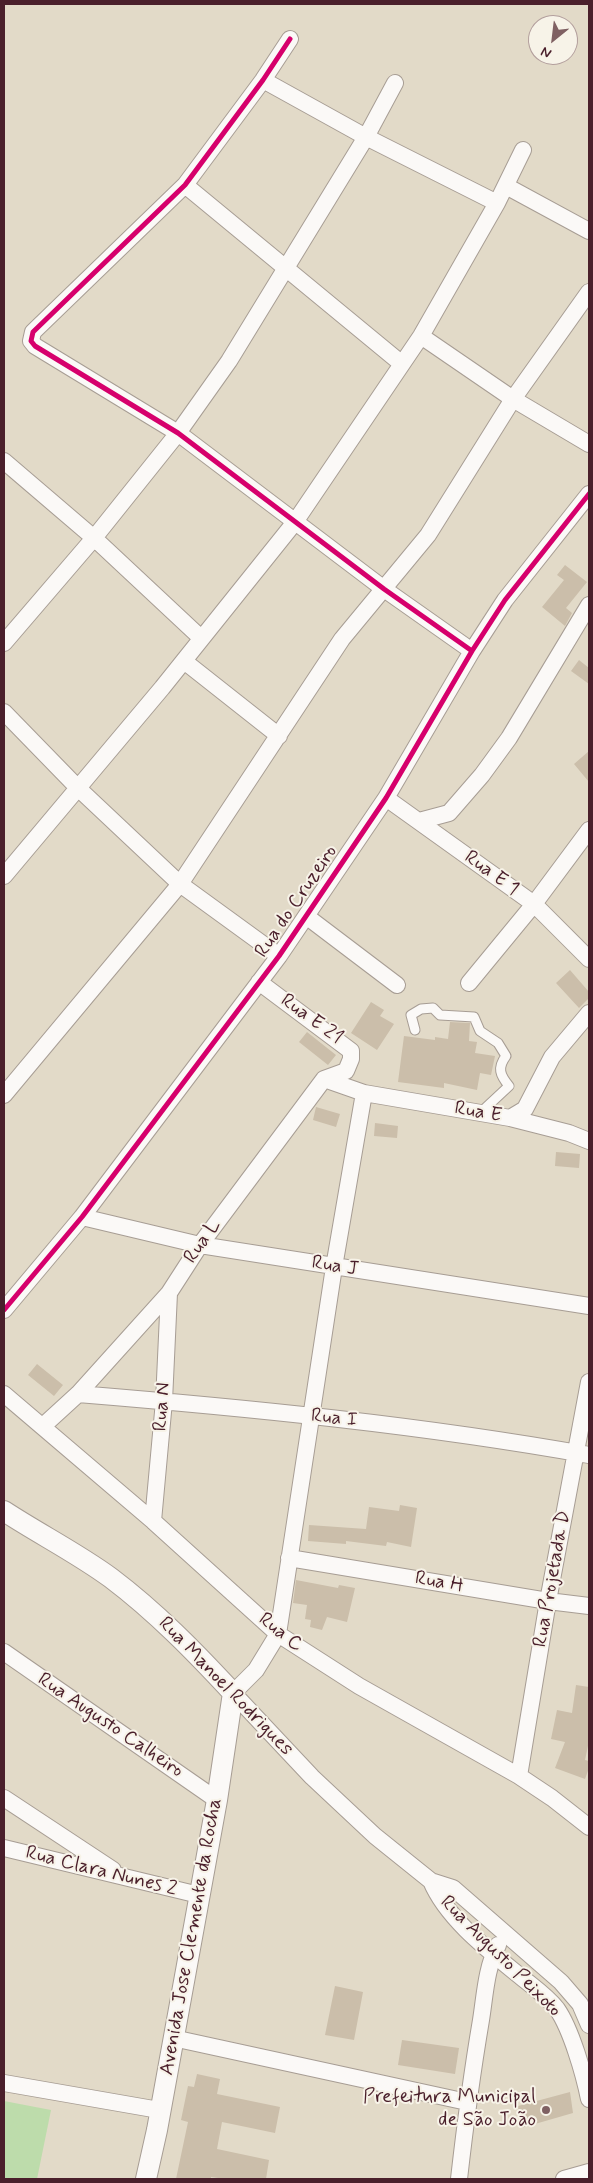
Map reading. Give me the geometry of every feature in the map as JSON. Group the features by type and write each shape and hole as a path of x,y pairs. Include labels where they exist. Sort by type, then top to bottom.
{"street":[{"path":"290,39 263,80 185,185 33,332 31,338 35,346 178,433 384,589 472,651"},
{"path":"263,80 366,137 497,203"},
{"path":"4,643 94,538 178,433 228,361 285,269 366,137 395,82"},
{"path":"4,876 79,789 295,522 421,336 497,203 523,150"},
{"path":"185,185 402,364"},
{"path":"506,186 589,232"},
{"path":"4,1095 180,884 342,639 428,535 513,399 589,292"},
{"path":"421,336 513,399 589,444"},
{"path":"4,461 94,538 201,638"},
{"name":"Rua do Cruzeiro","path":"4,1310 82,1217 279,956 386,798 472,651 505,600 589,494"},
{"path":"419,821 449,813 482,775 509,738 589,605"},
{"path":"184,661 279,736"},
{"path":"4,712 79,789 180,884 279,956"},
{"name":"Rua E 1","path":"386,798 534,904 589,958"},
{"path":"469,983 534,904 589,830"},
{"name":"Rua do Cruzeiro","path":"306,916 397,985"},
{"name":"Rua E 21","path":"259,982 351,1051 351,1059 346,1071 324,1079"},
{"path":"510,1118 525,1109 552,1057 589,1012"},
{"path":"233,1693 256,1670 278,1634 334,1267 364,1093 324,1079"},
{"name":"Rua L","path":"43,1426 78,1394 169,1293 200,1245 324,1079"},
{"name":"Rua E","path":"364,1093 510,1118 569,1133 589,1141"},
{"name":"Rua J","path":"82,1217 200,1245 589,1306"},
{"name":"Rua N","path":"153,1522 164,1401 169,1293"},
{"name":"Rua Projetada D","path":"519,1776 548,1601 583,1454 589,1382"},
{"name":"Rua C","path":"4,1394 153,1522 278,1634 359,1686 519,1776 589,1826"},
{"name":"Rua I","path":"78,1394 164,1401 433,1431 583,1454"},
{"name":"Rua Manoel Rodrigues","path":"4,1511 110,1578 143,1604 191,1649 312,1777 375,1836 432,1882"},
{"name":"Rua H","path":"290,1558 548,1601 589,1606"},
{"name":"Rua Augusto Calheiro","path":"4,1652 217,1800"},
{"name":"Avenida Jose Clemente da Rocha","path":"146,2179 217,1800 233,1693"},
{"path":"4,1798 124,1877"},
{"name":"Rua Clara Nunes 2","path":"4,1848 199,1896"},
{"name":"Rua Augusto Peixoto","path":"432,1882 453,1888 561,1982 580,2004 589,2026"},
{"name":"Rua Augusto Peixoto","path":"432,1882 446,1908 494,1954 537,1989 556,2008 568,2031 589,2093"},
{"path":"459,2179 467,2102 487,1983 494,1954 504,1933"},
{"path":"173,2038 467,2102"},
{"path":"4,2083 159,2110"},
{"path":"564,2179 589,2172"}],"lane":[{"path":"415,1030 411,1015 421,1009 433,1008 440,1015 474,1017 480,1031 498,1043 506,1056 500,1064 500,1074 509,1086 480,1113"}],"green space":[{"path":"4,2101 51,2110 37,2179 4,2179"}],"building":[{"path":"565,565 587,582 566,608 572,613 565,626 542,607 564,580 557,575"},
{"path":"579,660 589,668 589,684 571,671"},
{"path":"589,751 589,782 574,764"},
{"path":"570,970 589,992 589,998 579,1008 556,983"},
{"path":"371,1002 384,1010 380,1016 394,1024 377,1050 351,1033"},
{"path":"450,1022 470,1023 469,1041 477,1042 475,1053 495,1056 491,1075 480,1073 477,1090 444,1083 444,1088 398,1082 404,1036 435,1040 435,1037 448,1039"},
{"path":"307,1032 336,1055 328,1065 299,1042"},
{"path":"316,1107 340,1114 336,1127 313,1120"},
{"path":"375,1123 398,1126 397,1138 374,1136"},
{"path":"556,1152 580,1154 579,1168 555,1166"},
{"path":"37,1364 63,1385 54,1396 28,1375"},
{"path":"400,1505 417,1508 411,1547 387,1542 386,1546 346,1541 346,1544 308,1541 309,1525 366,1529 369,1507 399,1511"},
{"path":"296,1580 338,1588 339,1585 355,1588 347,1622 327,1617 322,1630 310,1627 311,1620 305,1619 307,1605 293,1603"},
{"path":"576,1685 589,1687 589,1741 585,1760 589,1761 589,1768 585,1779 555,1768 565,1742 551,1739 557,1710 572,1713"},
{"path":"335,1986 363,1992 354,2040 325,2035"},
{"path":"402,2040 459,2048 455,2074 398,2065"},
{"path":"197,2074 220,2079 217,2094 280,2107 275,2133 222,2122 217,2149 269,2160 266,2179 211,2177 211,2179 176,2179 188,2122 181,2120 188,2086 194,2087"},
{"name":"Prefeitura Municipal de São João","path":"570,2092 573,2113 521,2128 518,2106"}],"cycle path":[{"path":"290,39 263,80 185,185 33,332 31,341 35,346 178,433 384,589 472,651"},
{"path":"4,1310 82,1217 279,956 386,798 472,651 505,600 589,494"}],"place":[{"name":"Prefeitura Municipal de São João","path":"546,2110"}]}
